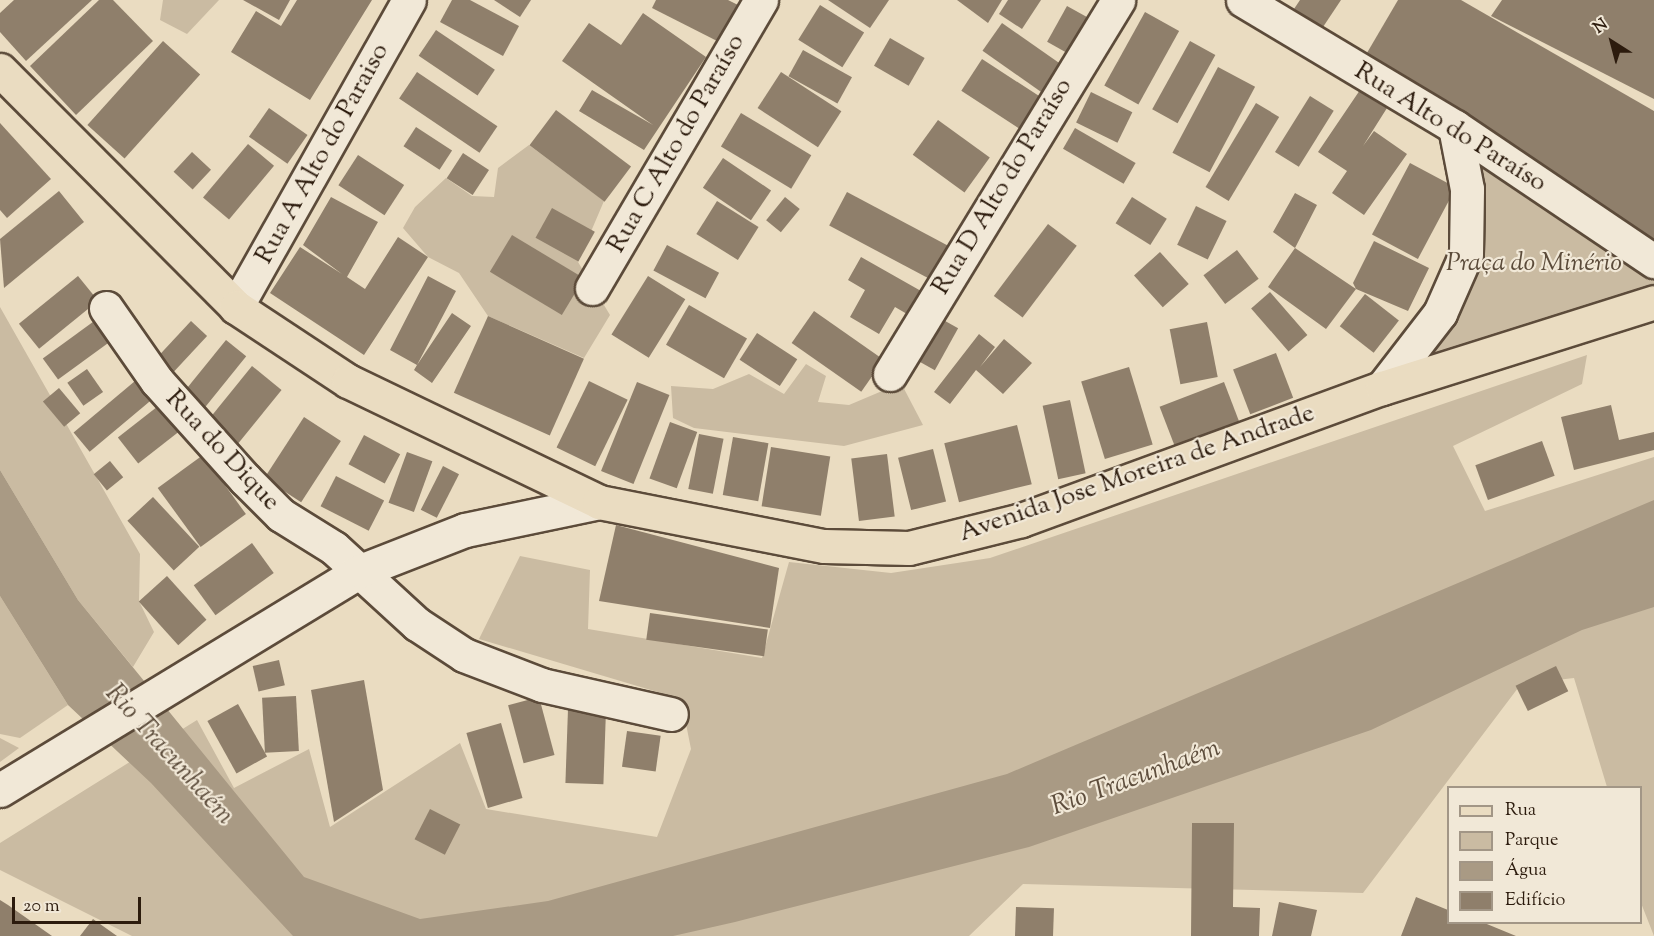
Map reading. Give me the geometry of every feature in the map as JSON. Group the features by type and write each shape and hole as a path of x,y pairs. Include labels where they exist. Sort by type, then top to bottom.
{"main road":[{"name":"Avenida Jose Moreira de Andrade","path":"0,70 236,308 348,381 599,502 824,546 909,548 1021,520 1382,388 1654,302"}],"street":[{"name":"Rua A Alto do Paraiso","path":"236,308 409,0"},
{"name":"Rua C Alto do Paraíso","path":"592,288 761,0"},
{"name":"Rua D Alto do Paraíso","path":"890,374 1118,0"},
{"name":"Rua Alto do Paraíso","path":"1254,2 1455,127 1654,261"},
{"path":"1382,388 1440,313 1466,254 1467,189 1455,127"},
{"name":"Rua do Dique","path":"106,308 157,381 245,479 281,515 360,571 417,624 464,655 542,685 671,714"},
{"path":"0,790 179,678 360,571 465,530 599,502"}],"green space":[{"path":"163,0 219,0 187,34 160,20"},
{"name":"Praça do Minério","path":"1464,138 1654,270 1654,291 1404,372 1464,284"},
{"path":"529,145 604,201 578,262 610,315 584,358 488,316 459,273 428,257 403,228 415,207 446,178 472,196 494,197 498,168"},
{"path":"0,307 140,554 139,601 154,632 133,667 78,600 0,470"},
{"path":"1587,355 1582,384 1453,446 1485,511 1654,457 1654,936 1642,906 1642,786 1607,786 1574,678 1521,684 1363,893 1023,884 969,936 132,936 0,870 0,843 197,720 234,788 309,749 330,827 460,743 486,809 657,837 691,749 681,699 479,639 520,556 590,570 588,629 762,658 789,562 891,573 990,558"},
{"path":"806,364 826,376 818,402 849,405 901,383 923,425 844,446 694,428 673,418 671,386 713,389 749,374 784,394"},
{"path":"0,596 68,705 20,738 0,734"},
{"path":"0,738 19,748 0,762"}],"water":[{"name":"Rio Tracunhaém","path":"0,470 78,600 304,877 420,919 548,901 1007,774 1654,500 1654,607 1582,630 1371,730 1029,847 735,922 673,936 293,936 151,783 68,705 0,596"}],"building":[{"path":"14,0 92,0 26,61 0,32 0,13"},
{"path":"99,0 113,0 153,41 76,115 30,66"},
{"path":"243,0 290,0 279,20"},
{"path":"297,0 372,0 310,100 231,52 256,11 281,26"},
{"path":"452,0 470,0 519,26 503,56 440,22"},
{"path":"494,0 531,0 520,17"},
{"path":"656,0 728,0 742,7 723,44 652,8"},
{"path":"828,0 889,0 870,28"},
{"path":"957,0 1002,0 988,23"},
{"path":"1008,0 1041,0 1022,29 999,14"},
{"path":"1300,0 1341,0 1323,27 1294,9"},
{"path":"1398,0 1461,0 1654,111 1654,239 1364,58"},
{"path":"1502,0 1654,0 1654,99 1491,16"},
{"path":"820,5 864,33 842,67 798,40"},
{"path":"1067,6 1094,21 1074,57 1047,42"},
{"path":"1145,12 1179,31 1138,104 1104,85"},
{"path":"643,13 706,57 644,150 579,111 592,90 653,125 562,61 589,23 621,45"},
{"path":"1002,23 1067,68 1047,96 982,51"},
{"path":"436,30 495,70 478,95 419,56"},
{"path":"890,38 925,58 909,86 874,66"},
{"path":"163,41 200,74 125,158 87,125"},
{"path":"1190,41 1215,55 1178,123 1152,109"},
{"path":"803,50 852,77 837,103 788,76"},
{"path":"982,59 1045,100 1024,132 961,91"},
{"path":"1218,67 1255,87 1210,172 1172,153"},
{"path":"417,72 497,126 480,153 399,99"},
{"path":"781,72 841,111 818,147 758,108"},
{"path":"1360,90 1387,108 1363,146 1374,131 1407,154 1364,215 1332,193 1347,171 1318,152"},
{"path":"1091,92 1132,112 1117,143 1076,123"},
{"path":"1310,96 1334,111 1299,167 1275,152"},
{"path":"1256,103 1279,117 1229,201 1206,187"},
{"path":"269,108 308,135 287,164 249,137"},
{"path":"556,110 631,167 605,202 530,145"},
{"path":"741,113 811,155 791,189 721,146"},
{"path":"938,120 990,158 965,192 913,155"},
{"path":"0,123 51,179 7,218 0,210"},
{"path":"416,127 452,150 440,170 403,146"},
{"path":"1075,128 1136,163 1124,184 1063,149"},
{"path":"248,144 274,166 229,219 203,198"},
{"path":"192,152 211,170 193,189 174,172"},
{"path":"463,153 489,170 473,195 447,178"},
{"path":"358,155 404,185 385,215 338,185"},
{"path":"723,158 771,190 751,220 703,188"},
{"path":"1410,163 1456,187 1418,259 1372,235"},
{"path":"59,191 84,222 4,288 0,239"},
{"path":"847,192 955,249 937,283 829,226"},
{"path":"1295,193 1317,205 1295,248 1273,232"},
{"path":"331,197 378,222 347,277 365,289 398,237 428,257 364,355 270,293 300,247 342,274 303,245"},
{"path":"785,197 800,209 781,232 766,220"},
{"path":"1132,197 1167,219 1150,245 1116,223"},
{"path":"717,201 759,227 738,260 696,234"},
{"path":"1196,206 1227,221 1208,260 1177,245"},
{"path":"552,208 595,232 578,261 536,238"},
{"path":"1048,224 1077,246 1023,318 994,296"},
{"path":"512,235 584,278 562,315 490,272"},
{"path":"1374,241 1429,268 1408,311 1356,289 1353,283"},
{"path":"667,245 719,273 705,298 653,271"},
{"path":"1295,248 1356,289 1326,329 1268,287"},
{"path":"1237,250 1259,279 1225,304 1203,275"},
{"path":"1160,252 1189,284 1163,307 1134,275"},
{"path":"861,257 921,291 907,314 895,307 879,334 850,317 865,290 848,280"},
{"path":"78,276 98,301 39,349 19,324"},
{"path":"428,276 456,291 417,365 390,350"},
{"path":"648,276 685,299 649,358 611,335"},
{"path":"1270,292 1307,335 1289,351 1251,308"},
{"path":"1365,294 1399,320 1374,353 1340,326"},
{"path":"689,305 747,339 724,378 666,345"},
{"path":"814,311 884,360 861,392 792,343"},
{"path":"452,313 471,326 432,383 414,370"},
{"path":"488,316 584,359 550,435 454,393"},
{"path":"938,317 958,328 935,370 915,359"},
{"path":"97,319 112,340 58,379 43,358"},
{"path":"191,321 207,336 166,380 150,365"},
{"path":"1207,322 1218,377 1180,384 1170,329"},
{"path":"757,333 797,359 780,386 740,360"},
{"path":"979,334 995,347 980,367 1004,339 1032,363 1003,394 976,370 950,404 934,392"},
{"path":"226,340 246,356 199,415 179,398"},
{"path":"1276,353 1293,398 1250,414 1233,369"},
{"path":"252,366 282,390 234,448 205,424"},
{"path":"1129,367 1153,444 1105,459 1081,382"},
{"path":"87,369 103,392 83,406 67,383"},
{"path":"141,376 157,395 90,452 74,433"},
{"path":"589,381 628,400 595,466 557,448"},
{"path":"637,382 669,395 633,484 601,471"},
{"path":"1224,382 1239,422 1175,447 1160,407"},
{"path":"59,388 80,413 64,427 43,401"},
{"path":"1070,400 1086,473 1058,479 1043,406"},
{"path":"162,403 182,429 138,463 118,437"},
{"path":"1611,405 1619,440 1654,432 1654,450 1574,470 1561,417"},
{"path":"304,417 341,441 301,502 264,478"},
{"path":"670,422 697,432 677,488 649,478"},
{"path":"1017,425 1032,484 959,502 944,443"},
{"path":"699,434 724,439 713,494 688,489"},
{"path":"364,435 400,454 385,483 349,464"},
{"path":"733,437 768,443 758,501 723,495"},
{"path":"1542,441 1555,476 1488,500 1475,465"},
{"path":"771,447 830,456 821,516 762,506"},
{"path":"933,449 946,501 911,510 898,458"},
{"path":"407,452 432,461 414,512 389,503"},
{"path":"887,454 895,517 859,521 851,458"},
{"path":"203,455 246,514 201,547 158,488"},
{"path":"110,461 123,477 107,491 94,474"},
{"path":"443,466 459,474 437,518 421,510"},
{"path":"336,476 384,501 369,531 321,506"},
{"path":"153,497 199,547 174,571 127,521"},
{"path":"616,525 779,568 770,628 599,601"},
{"path":"252,543 274,573 215,615 194,585"},
{"path":"167,576 206,620 178,645 139,601"},
{"path":"650,613 768,630 764,656 646,640"},
{"path":"279,660 285,685 259,691 253,666"},
{"path":"1556,666 1568,691 1528,711 1516,686"},
{"path":"364,680 383,790 334,822 311,690"},
{"path":"296,696 299,751 265,753 262,698"},
{"path":"539,697 555,755 524,763 508,705"},
{"path":"238,704 267,756 236,773 207,721"},
{"path":"568,709 606,710 603,784 565,783"},
{"path":"501,723 522,798 488,808 466,733"},
{"path":"627,731 661,736 656,771 622,767"},
{"path":"430,809 460,824 445,855 415,839"},
{"path":"1192,823 1234,823 1233,907 1260,908 1259,936 1191,936"},
{"path":"1416,897 1447,910 1447,924 1487,924 1516,936 1401,936"},
{"path":"0,900 8,905 52,936 0,936"},
{"path":"1279,902 1317,910 1311,936 1272,936"},
{"path":"1016,907 1054,908 1053,936 1015,936"},
{"path":"93,919 117,936 80,936"}]}
